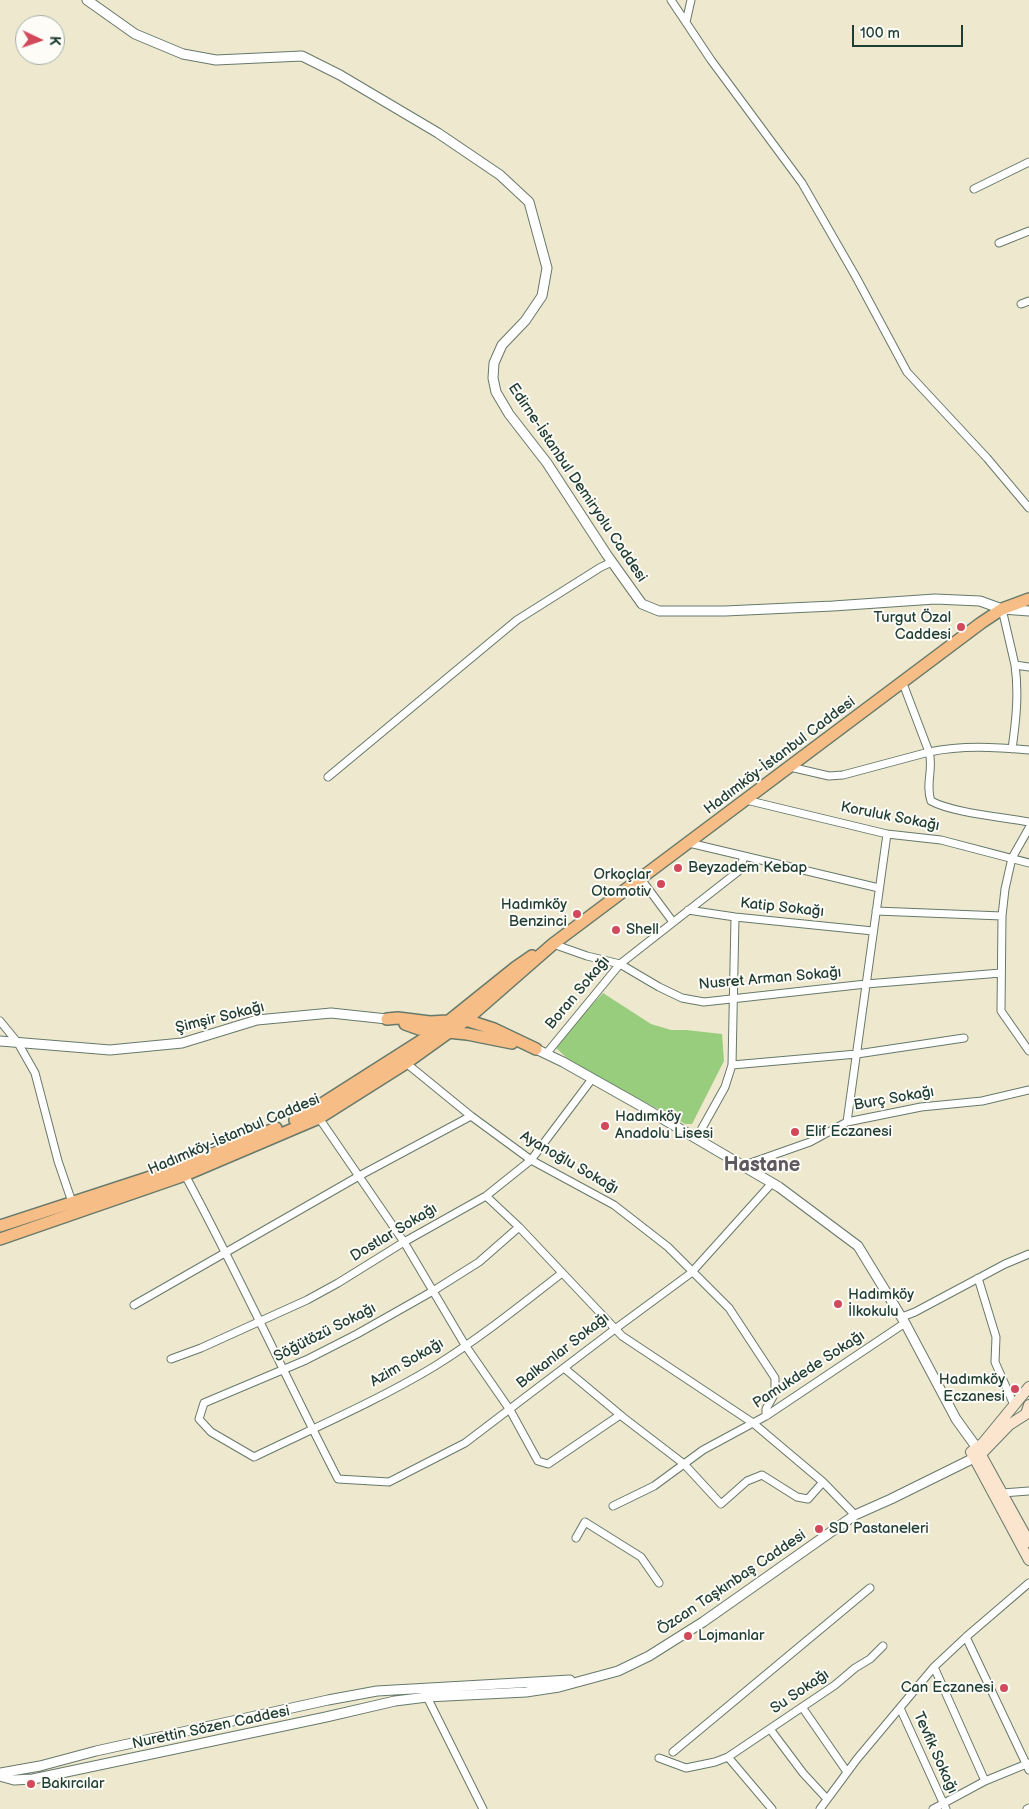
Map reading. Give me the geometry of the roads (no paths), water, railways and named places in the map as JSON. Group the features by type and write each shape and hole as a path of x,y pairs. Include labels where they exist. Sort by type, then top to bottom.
{"main road":[{"name":"Hadımköy-İstanbul Caddesi","path":"0,1226 176,1169 304,1116 435,1032 516,966 553,944 641,880 981,622 1002,609 1029,598"},
{"name":"Hadımköy-İstanbul Caddesi","path":"0,1239 185,1175 319,1118 406,1063 450,1032 553,944"},
{"path":"387,1019 398,1018 430,1022 466,1020 494,1029 541,1051"},
{"path":"387,1019 435,1032 450,1032 488,1038 541,1051"},
{"path":"976,1453 1029,1387"},
{"path":"976,1453 1009,1425 1026,1414 1029,1404"},
{"path":"976,1453 1002,1493 1029,1542"},
{"path":"976,1453 1029,1560"}],"street":[{"name":"Edirne-İstanbul Demiryolu Caddesi","path":"87,0 135,34 183,54 216,60 302,56 340,75 438,134 500,175 528,202 547,268 542,296 525,321 502,345 494,363 493,378 496,392 509,414 547,463 642,604 659,611 813,607 935,599 980,601 1002,609 1029,611"},
{"path":"672,0 711,60 802,183 907,372 987,458 1029,508"},
{"path":"686,22 691,0"},
{"path":"974,189 1029,162"},
{"path":"999,243 1029,231"},
{"path":"1021,304 1029,301"},
{"path":"328,777 517,620 612,562"},
{"path":"1002,609 1017,681 1017,707 1012,749"},
{"path":"1015,665 1029,668"},
{"path":"902,681 932,762 928,785 931,801 960,810 1029,822"},
{"path":"790,767 829,776 858,772 882,764 952,747 1029,750"},
{"name":"Koruluk Sokağı","path":"746,800 887,834 940,840 1029,863"},
{"path":"1029,828 1012,858 1005,889 1002,916 1001,1011 1029,1051"},
{"path":"847,1122 887,834"},
{"path":"689,843 879,888"},
{"name":"Boran Sokağı","path":"541,1051 620,964 740,870 744,856"},
{"path":"641,880 673,922"},
{"name":"Katip Sokağı","path":"688,910 736,918 874,931"},
{"path":"876,911 1002,916"},
{"path":"696,1138 725,1087 732,1065 736,918"},
{"name":"Nusret Arman Sokağı","path":"553,944 578,954 620,964 658,987 682,998 704,1002 866,984 1002,973"},
{"name":"Şimşir Sokağı","path":"0,1040 110,1050 182,1043 257,1020 330,1013 387,1019"},
{"path":"0,1021 18,1043 35,1073 58,1161 72,1202"},
{"path":"732,1065 857,1054 964,1038"},
{"path":"541,1051 772,1183 858,1246 903,1320 976,1453"},
{"name":"Ayanoğlu Sokağı","path":"406,1063 471,1116 531,1160 614,1205 668,1247 729,1308 775,1378 775,1393 766,1409 766,1416"},
{"name":"Dostlar Sokağı","path":"171,1359 201,1348 307,1300 486,1196 531,1160 592,1079"},
{"name":"Burç Sokağı","path":"742,1166 810,1142 847,1122 921,1107 982,1101 1029,1090"},
{"path":"134,1306 359,1176 471,1116"},
{"path":"319,1118 404,1242 465,1345 510,1410 538,1461 548,1464 620,1415"},
{"path":"185,1175 227,1253 258,1321 312,1429"},
{"name":"Balkanlar Sokağı","path":"312,1429 338,1479 389,1482 465,1443 691,1272 772,1183"},
{"path":"486,1196 520,1227 622,1336 753,1423 822,1482 854,1515"},
{"name":"Söğütözü Sokağı","path":"254,1457 211,1432 199,1419 204,1403 284,1371 357,1334 433,1291 479,1262 520,1227"},
{"name":"Pamukdede Sokağı","path":"613,1506 654,1486 703,1450 766,1416 915,1312 978,1278 1029,1254"},
{"name":"Azim Sokağı","path":"254,1457 435,1366 497,1324 562,1273"},
{"path":"978,1278 996,1337 995,1362 1014,1405"},
{"path":"564,1368 620,1415 684,1464 721,1504 747,1481 762,1475 797,1497 808,1499 822,1482"},
{"name":"Özcan Taşkınbaş Caddesi","path":"425,1693 595,1678 630,1666 703,1622 854,1515 891,1499 976,1453"},
{"path":"1002,1493 1029,1491"},
{"path":"576,1538 585,1522 641,1557 659,1583"},
{"path":"821,1808 847,1772 934,1667 1029,1583"},
{"path":"673,1752 870,1588"},
{"path":"933,1809 945,1807 985,1781 1028,1766 966,1637"},
{"name":"Su Sokağı","path":"659,1758 686,1768 716,1762 728,1756 835,1686 855,1668 870,1659 883,1646"},
{"path":"934,1667 985,1781"},
{"name":"Nurettin Sözen Caddesi","path":"0,1775 328,1700 377,1691 425,1693"},
{"path":"425,1693 483,1809"},
{"name":"Nurettin Sözen Caddesi","path":"0,1775 14,1780 33,1779 326,1718 425,1693"},
{"path":"802,1707 847,1772"},
{"name":"Tevfik Sokağı","path":"900,1708 945,1807"},
{"path":"770,1729 803,1773 827,1799"},
{"path":"728,1756 772,1809"}],"place":[{"name":"Turgut Özal Caddesi","path":"961,627"},
{"name":"Beyzadem Kebap","path":"678,868"},
{"name":"Orkoçlar Otomotiv","path":"661,884"},
{"name":"Hadımköy Benzinci","path":"577,914"},
{"name":"Shell","path":"616,930"},
{"name":"Hadımköy Anadolu Lisesi","path":"605,1126"},
{"name":"Elif Eczanesi","path":"795,1132"},
{"name":"Hadımköy İlkokulu","path":"838,1304"},
{"name":"Hadımköy Eczanesi","path":"1015,1389"},
{"name":"SD Pastaneleri","path":"819,1529"},
{"name":"Lojmanlar","path":"688,1636"},
{"name":"Can Eczanesi","path":"1004,1688"},
{"name":"Bakırcılar","path":"31,1784"}],"district":[{"name":"Hastane","path":"762,1166"}]}
